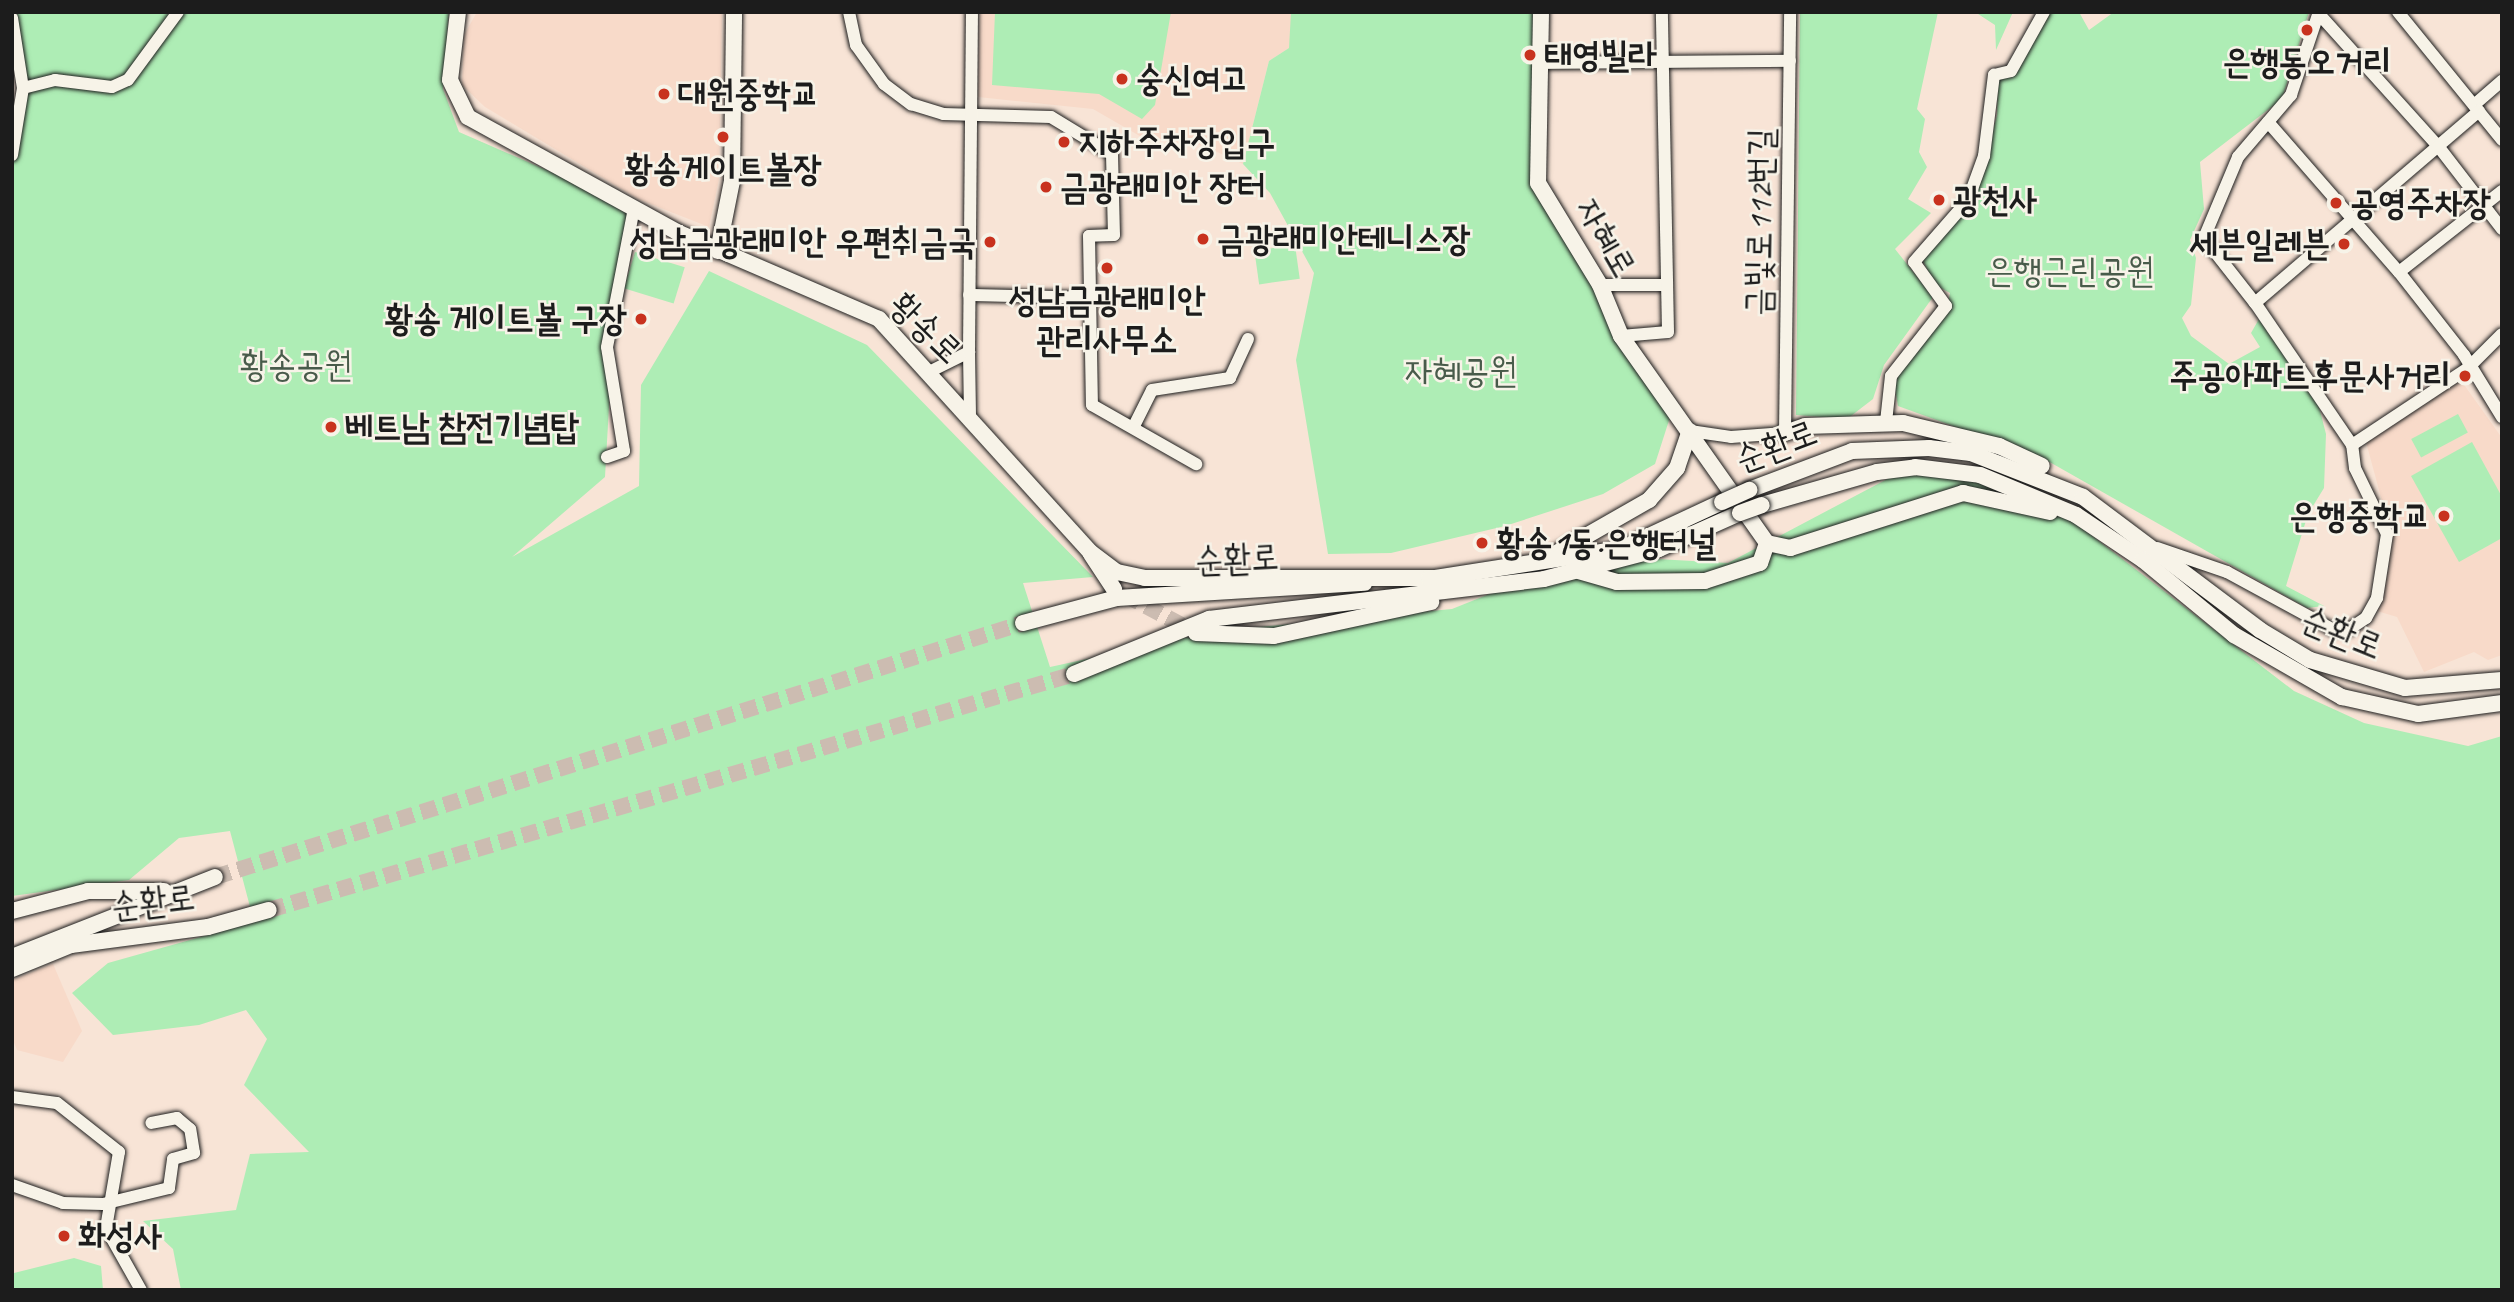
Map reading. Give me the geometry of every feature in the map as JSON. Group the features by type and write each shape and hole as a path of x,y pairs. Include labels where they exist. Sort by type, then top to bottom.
{"main road":[{"name":"황송로","path":"458,12 450,80 468,117 719,251 879,318 1090,552"},
{"path":"719,251 733,181 734,12"},
{"name":"자혜로","path":"1541,12 1538,183 1600,285 1621,336 1767,542"},
{"path":"1785,433 1886,422 1999,446 2039,464 2083,497"},
{"path":"1539,562 1596,536 1649,500 1677,468 1690,431"},
{"name":"순환로","path":"1023,622 1118,598 1438,578 1620,549 1749,490 1852,451 1929,448 2011,464 2083,497 2157,548 2284,647 2344,673 2405,688 2502,680"},
{"name":"순환로","path":"1074,674 1173,631 1231,614 1471,590 1579,571 1658,549 1762,505 1877,472 1946,469 2039,496 2112,537 2234,635 2342,697 2418,713 2502,703"},
{"path":"1579,571 1617,582 1705,581 1760,563 1767,542 1790,548 1963,493 2039,508 2112,537"},
{"path":"1090,552 1117,572 1145,578 1438,578"},
{"path":"1090,552 1114,589"},
{"path":"1196,633 1275,636 1351,624 1471,590"},
{"name":"순환로","path":"41,949 215,877"},
{"path":"12,911 88,891 177,891"},
{"name":"순환로","path":"41,949 226,924 269,910"},
{"path":"12,957 41,949"},
{"path":"12,969 41,949"}],"street":[{"path":"23,88 55,80 112,87 128,79 178,12"},
{"path":"849,12 856,45 884,84 911,104 967,114 1051,117 1112,154 1114,235 1089,236 1088,298 1092,405 1134,426 1196,464"},
{"path":"970,417 967,114 972,12"},
{"path":"1621,336 1668,332 1665,285 1662,12"},
{"name":"금빛로112번길","path":"1785,433 1790,12"},
{"path":"1886,422 1891,376 1946,306 1914,262 1968,200 1983,156 1994,75 2011,71 2044,12"},
{"path":"2398,12 2502,141"},
{"path":"2157,548 2227,572 2303,616 2348,630 2366,618 2377,598 2387,534 2355,468 2352,445 2255,303 2204,238 2238,157 2268,122 2301,72 2319,13"},
{"path":"2319,13 2438,146 2502,229"},
{"path":"12,18 23,88 12,155"},
{"path":"1540,63 1790,61"},
{"path":"2255,303 2438,146 2502,81"},
{"path":"2268,122 2355,217 2399,272 2464,355 2467,369 2502,417"},
{"path":"2399,272 2502,191"},
{"path":"607,457 624,451 607,347 634,208"},
{"path":"1600,285 1665,285"},
{"path":"969,295 1088,298"},
{"path":"2352,445 2467,369 2502,334"},
{"path":"1134,426 1152,390 1230,378 1248,339"},
{"path":"929,372 969,352"},
{"path":"1690,431 1731,437 1785,433"},
{"path":"12,1097 57,1103 105,1137 119,1152 113,1205 106,1228 111,1245 141,1290"},
{"path":"12,1185 63,1203 113,1205 173,1186 173,1160 194,1153 184,1122 150,1123"}],"shaded area":[{"name":"대원중학교","path":"477,12 722,12 719,179 709,227 638,199 485,107 462,85 464,35"},
{"name":"숭신여고","path":"980,12 1291,12 1295,17 1289,48 1269,61 1243,164 1202,145 1145,139 1093,109 978,97"},
{"name":"은행중학교","path":"2460,379 2502,438 2502,655 2488,660 2474,652 2424,672 2397,617 2377,611 2389,567 2389,527 2366,442"},
{"path":"53,964 82,1031 63,1062 17,1050 12,1038 12,980"}],"green space":[{"name":"황송공원","path":"17,12 449,12 443,89 459,132 634,208 613,336 605,477 512,557 639,486 641,385 709,271 867,345 1093,577 1023,583 1050,667 1216,631 1452,609 1586,555 1728,563 1893,476 1961,471 2030,488 2294,691 2364,723 2468,746 2502,736 2502,1290 181,1290 173,1249 143,1221 236,1210 250,1154 309,1152 244,1085 267,1039 246,1010 199,1025 113,1035 72,993 108,963 254,922 230,831 179,838 129,880 12,896 12,119 23,88"},
{"path":"995,12 1171,12 1155,105 1142,119 1099,94 992,85"},
{"name":"자혜공원","path":"1291,12 1541,12 1538,183 1673,408 1655,464 1603,494 1505,526 1391,553 1328,554 1296,360 1314,273 1270,193 1243,164 1269,61 1289,48"},
{"name":"은행근린공원","path":"1800,12 1938,12 1917,109 1925,119 1919,152 1927,167 1908,199 1931,213 1895,249 1933,297 1884,365 1873,399 1847,419 1796,415"},
{"path":"1975,12 2013,12 1996,50 1995,25"},
{"name":"은행근린공원","path":"2050,12 2079,12 2089,30 2114,12 2309,12 2282,99 2200,162 2204,209 2190,240 2196,258 2191,305 2182,318 2191,336 2229,364 2260,347 2251,333 2259,319 2319,407 2326,434 2324,488 2308,514 2286,586 2324,606 2307,608 2046,460 1898,406 1893,378 1947,309 1950,293 1935,285 1919,253 1977,193 1997,115 1998,70 2011,68 2032,21"},
{"path":"1295,245 1300,279 1259,284 1254,251"},
{"path":"635,252 685,267 674,304 624,288"},
{"path":"2458,414 2468,433 2421,457 2411,439"},
{"path":"2472,442 2502,497 2502,538 2459,562 2411,476"},
{"path":"74,1258 101,1266 103,1290 12,1290 14,1273"}],"tunnel":[{"path":"1125,595 1195,632"},
{"path":"215,877 1023,623"},
{"path":"269,910 1074,674"}],"place":[{"name":"은행동오거리","path":"2307,30"},
{"name":"태영빌라","path":"1530,55"},
{"name":"숭신여고","path":"1122,79"},
{"name":"대원중학교","path":"664,94"},
{"name":"황송게이트볼장","path":"723,137"},
{"name":"지하주차장입구","path":"1064,142"},
{"name":"금광래미안 장터","path":"1046,187"},
{"name":"광천사","path":"1939,200"},
{"name":"공영주차장","path":"2336,203"},
{"name":"금광래미안테니스장","path":"1203,239"},
{"name":"성남금광래미안 우편취금국","path":"990,242"},
{"name":"세븐일레븐","path":"2344,244"},
{"name":"성남금광래미안 관리사무소","path":"1107,268"},
{"name":"황송 게이트볼 구장","path":"641,319"},
{"name":"주공아파트후문사거리","path":"2465,376"},
{"name":"베트남 참전기념탑","path":"331,427"},
{"name":"은행중학교","path":"2444,516"},
{"name":"황송1동.은행터널","path":"1482,543"},
{"name":"화성사","path":"64,1236"}]}
